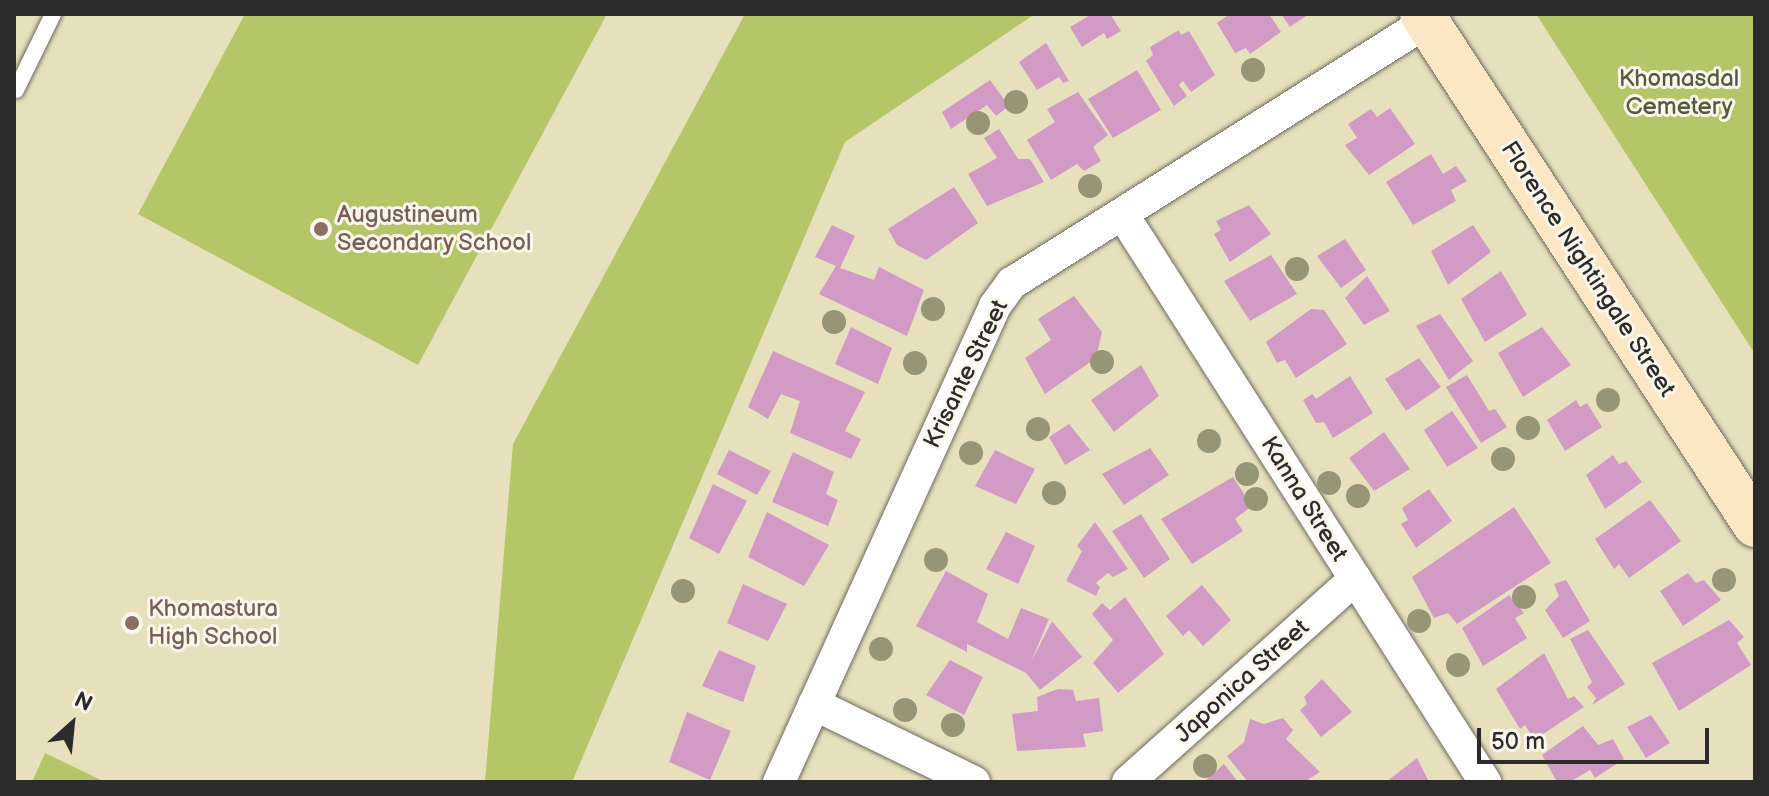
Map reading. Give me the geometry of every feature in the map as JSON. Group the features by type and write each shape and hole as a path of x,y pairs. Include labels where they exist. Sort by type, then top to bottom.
{"main road":[{"name":"Florence Nightingale Street","path":"1424,18 1755,525"}],"street":[{"name":"Krisante Street","path":"779,782 995,306 1012,283 1037,264 1123,215 1424,18"},
{"name":"Kanna Street","path":"1123,215 1485,782"},
{"name":"Japonica Street","path":"1128,782 1355,579"},
{"path":"814,704 974,782"}],"lane":[{"path":"16,90 53,14"}],"green space":[{"path":"245,14 607,14 418,365 138,214"},
{"path":"745,14 1035,14 845,142 572,782 485,782 513,444"},
{"name":"Khomasdal Cemetery","path":"1536,14 1755,14 1755,354"},
{"path":"45,753 105,782 32,782"}],"building":[{"path":"1092,14 1110,14 1121,31 1107,39 1104,33 1082,47 1070,27"},
{"path":"1230,14 1269,14 1281,32 1250,54 1246,48 1235,53 1217,23"},
{"path":"1281,14 1309,14 1290,27"},
{"path":"1179,30 1181,35 1189,31 1215,75 1191,92 1183,81 1179,85 1187,96 1174,106 1146,61 1153,55 1150,47"},
{"path":"1046,43 1069,81 1063,83 1059,77 1037,90 1019,62"},
{"path":"1137,70 1161,110 1113,138 1088,99"},
{"path":"990,80 1009,106 996,116 987,105 951,129 942,112"},
{"path":"1078,92 1108,135 1093,147 1101,161 1084,171 1077,164 1051,180 1027,140 1055,122 1047,109"},
{"path":"1390,108 1415,144 1369,175 1345,145 1357,138 1348,124 1371,109 1377,117"},
{"path":"999,129 1018,159 1030,159 1044,182 987,206 968,174 997,158 984,138"},
{"path":"1431,154 1443,174 1456,166 1467,181 1451,190 1456,201 1413,225 1386,182"},
{"path":"954,187 978,223 926,260 897,245 888,229"},
{"path":"1249,205 1271,234 1230,262 1214,234 1221,230 1216,221"},
{"path":"832,225 855,236 840,268 874,280 879,267 924,290 907,336 819,294 836,266 815,257"},
{"path":"1473,225 1491,252 1448,285 1431,251"},
{"path":"1345,239 1366,270 1341,288 1317,256"},
{"path":"1271,255 1297,294 1250,321 1224,281"},
{"path":"1501,271 1527,315 1485,342 1461,299"},
{"path":"1367,276 1390,311 1364,325 1345,298"},
{"path":"1074,296 1102,332 1096,358 1045,394 1025,358 1051,340 1038,319"},
{"path":"1311,309 1324,310 1347,344 1296,378 1285,360 1277,363 1266,342"},
{"path":"1440,314 1473,361 1449,380 1416,326"},
{"path":"851,327 892,348 878,384 835,364"},
{"path":"1542,327 1571,365 1523,397 1498,353"},
{"path":"773,351 865,392 845,431 861,439 851,459 790,433 800,401 781,394 768,419 748,407"},
{"path":"1419,358 1441,387 1406,411 1385,379"},
{"path":"1141,365 1159,396 1114,432 1091,400"},
{"path":"1467,375 1489,411 1495,409 1507,427 1481,443 1446,387"},
{"path":"1350,376 1373,413 1333,438 1324,422 1316,423 1303,400 1312,394 1316,399"},
{"path":"1576,400 1580,407 1587,403 1602,427 1565,451 1547,420"},
{"path":"1452,411 1478,448 1447,467 1424,430"},
{"path":"1069,424 1090,450 1065,465 1049,437"},
{"path":"1384,432 1410,469 1374,491 1349,458"},
{"path":"1150,448 1169,475 1124,505 1102,474"},
{"path":"729,450 771,471 757,495 717,474"},
{"path":"995,450 1035,469 1016,504 975,486"},
{"path":"793,452 834,472 826,494 838,500 828,526 772,502"},
{"path":"1613,455 1619,464 1626,461 1642,482 1605,509 1586,475"},
{"path":"1233,477 1252,506 1235,519 1243,531 1192,564 1161,519"},
{"path":"713,484 747,501 719,554 689,538"},
{"path":"1429,489 1452,521 1416,548 1401,524 1408,520 1402,508"},
{"path":"1650,500 1681,541 1629,578 1619,564 1614,569 1595,539"},
{"path":"1514,507 1551,563 1457,624 1448,613 1434,618 1412,577"},
{"path":"767,512 829,545 804,586 748,557"},
{"path":"1141,514 1170,559 1144,578 1112,531"},
{"path":"1095,522 1128,569 1113,577 1108,573 1096,583 1100,587 1096,596 1066,581 1082,551 1077,546"},
{"path":"1006,532 1035,546 1018,584 986,569"},
{"path":"946,571 988,594 977,622 1008,639 1021,608 1049,619 1031,662 1052,621 1082,657 1040,690 1026,673 967,644 967,652 916,626"},
{"path":"1688,573 1696,583 1704,580 1721,600 1683,626 1660,591"},
{"path":"1566,580 1590,621 1563,638 1545,610 1559,596 1554,584"},
{"path":"743,584 787,604 768,641 727,623"},
{"path":"1202,585 1231,620 1203,646 1189,630 1183,636 1166,616"},
{"path":"1509,595 1524,613 1515,618 1527,638 1483,666 1462,628"},
{"path":"1125,597 1164,654 1118,693 1093,663 1113,640 1092,614 1102,603 1110,610"},
{"path":"1729,620 1744,637 1737,643 1751,665 1679,711 1652,663"},
{"path":"1588,630 1625,684 1592,705 1596,698 1587,687 1592,682 1570,639"},
{"path":"719,650 756,666 743,702 702,686"},
{"path":"1544,653 1568,699 1574,696 1584,707 1534,740 1525,725 1520,729 1496,689"},
{"path":"950,660 983,677 964,715 926,695"},
{"path":"1322,679 1352,712 1321,737 1300,710 1307,704 1304,697"},
{"path":"1058,689 1073,690 1076,701 1099,698 1103,731 1083,734 1086,747 1017,751 1012,714 1038,711 1037,697"},
{"path":"687,712 731,731 710,780 669,762"},
{"path":"1651,715 1670,743 1646,758 1627,727"},
{"path":"1283,718 1293,730 1286,739 1320,772 1304,782 1248,782 1227,756 1244,742 1250,719 1264,724"},
{"path":"1583,726 1598,745 1613,739 1624,759 1595,778 1590,770 1570,782 1557,782 1542,755"},
{"path":"1417,758 1429,782 1386,782"},
{"path":"1224,764 1238,782 1204,782"}],"place":[{"name":"Augustineum Secondary School","path":"321,229"},
{"name":"Khomastura High School","path":"132,623"}]}
